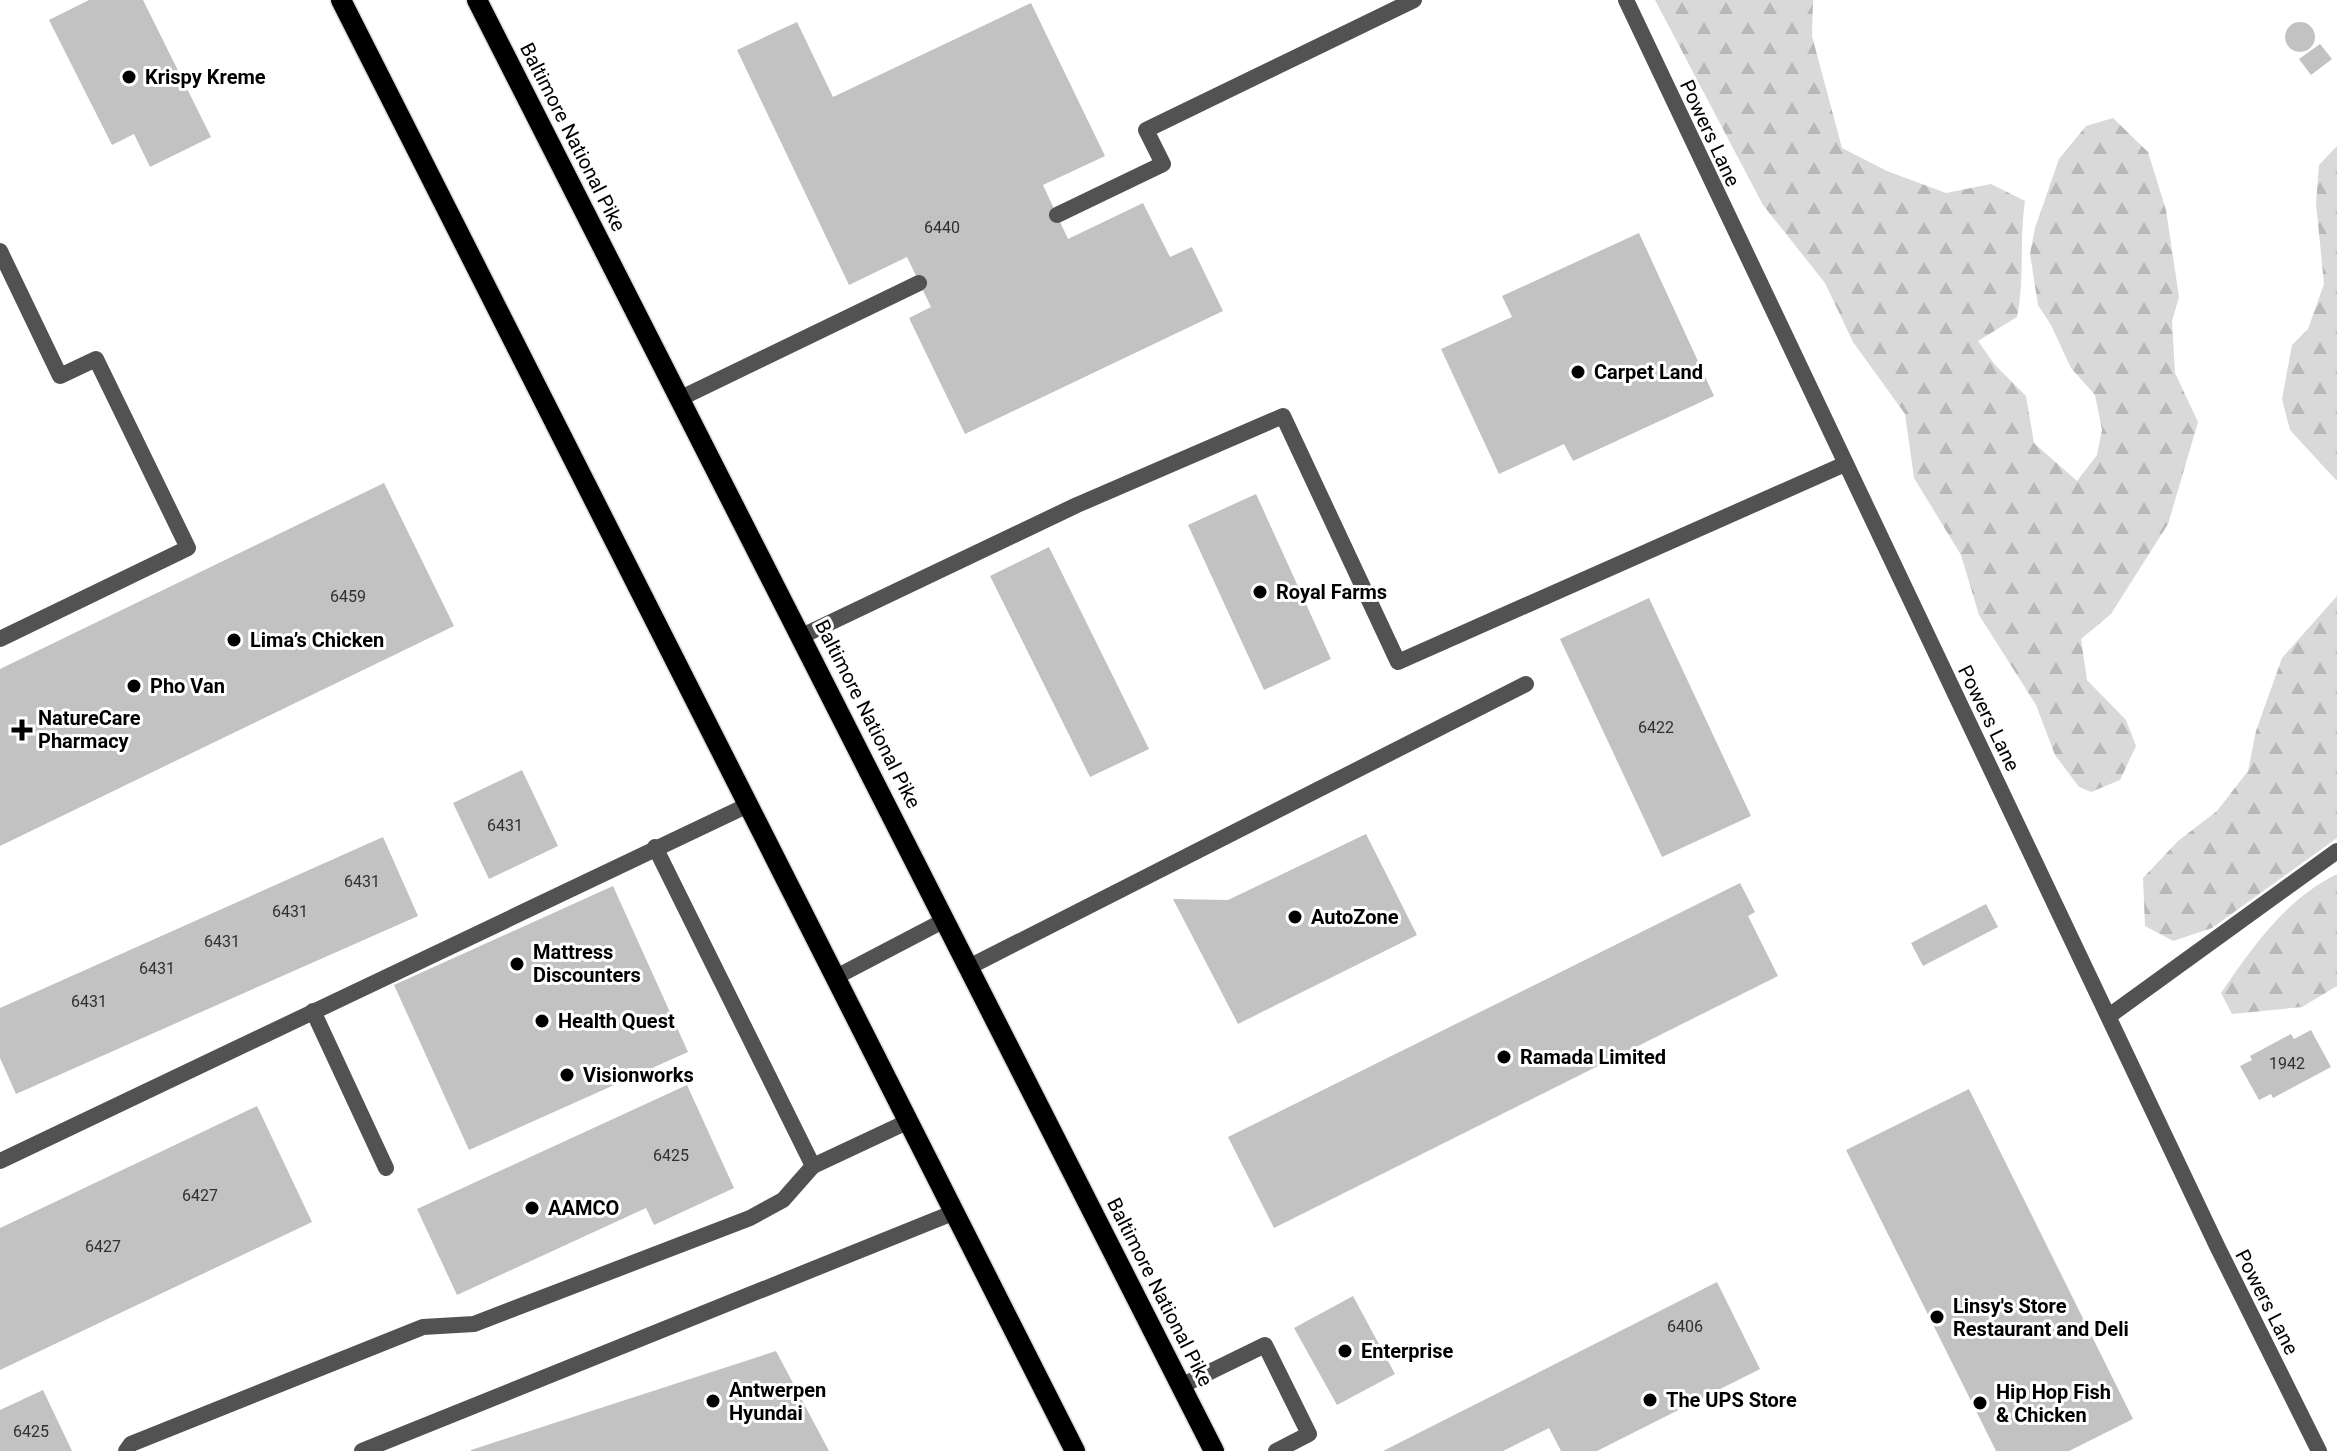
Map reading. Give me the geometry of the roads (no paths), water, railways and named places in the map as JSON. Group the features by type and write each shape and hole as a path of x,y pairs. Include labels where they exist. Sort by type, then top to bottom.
{"main road":[{"path":"341,0 1075,1451"},
{"name":"Baltimore National Pike","path":"477,0 1214,1451"}],"street":[{"path":"1057,215 1163,164 1146,130 1414,0"},
{"name":"Powers Lane","path":"1626,0 2217,1246 2319,1451"},
{"path":"0,251 60,376 96,359 188,548 0,639"},
{"path":"679,399 919,283"},
{"path":"802,636 1077,505 1283,416 1398,662 1845,464"},
{"path":"967,968 1526,684"},
{"path":"0,1161 748,805"},
{"path":"655,847 813,1166"},
{"path":"2109,1016 2337,851"},
{"path":"836,977 945,920"},
{"path":"313,1011 386,1168"},
{"path":"126,1451 131,1444 423,1327 474,1324 750,1218 783,1200 813,1166 909,1121"},
{"path":"362,1451 955,1212"},
{"path":"1181,1386 1265,1345 1309,1434 1276,1451"}],"place":[{"name":"Krispy Kreme","path":"129,77"},
{"name":"Carpet Land","path":"1578,372"},
{"name":"Royal Farms","path":"1260,592"},
{"name":"Lima’s Chicken","path":"234,640"},
{"name":"Pho Van","path":"134,686"},
{"name":"NatureCare Pharmacy","path":"22,730"},
{"name":"AutoZone","path":"1295,917"},
{"name":"Mattress Discounters","path":"517,964"},
{"name":"Health Quest","path":"542,1021"},
{"name":"Ramada Limited","path":"1504,1057"},
{"name":"Visionworks","path":"567,1075"},
{"name":"AAMCO","path":"532,1208"},
{"name":"Linsy's Store Restaurant and Deli","path":"1937,1317"},
{"name":"Enterprise","path":"1345,1351"},
{"name":"The UPS Store","path":"1650,1400"},
{"name":"Antwerpen Hyundai","path":"713,1401"},
{"name":"Hip Hop Fish & Chicken","path":"1980,1403"}]}
